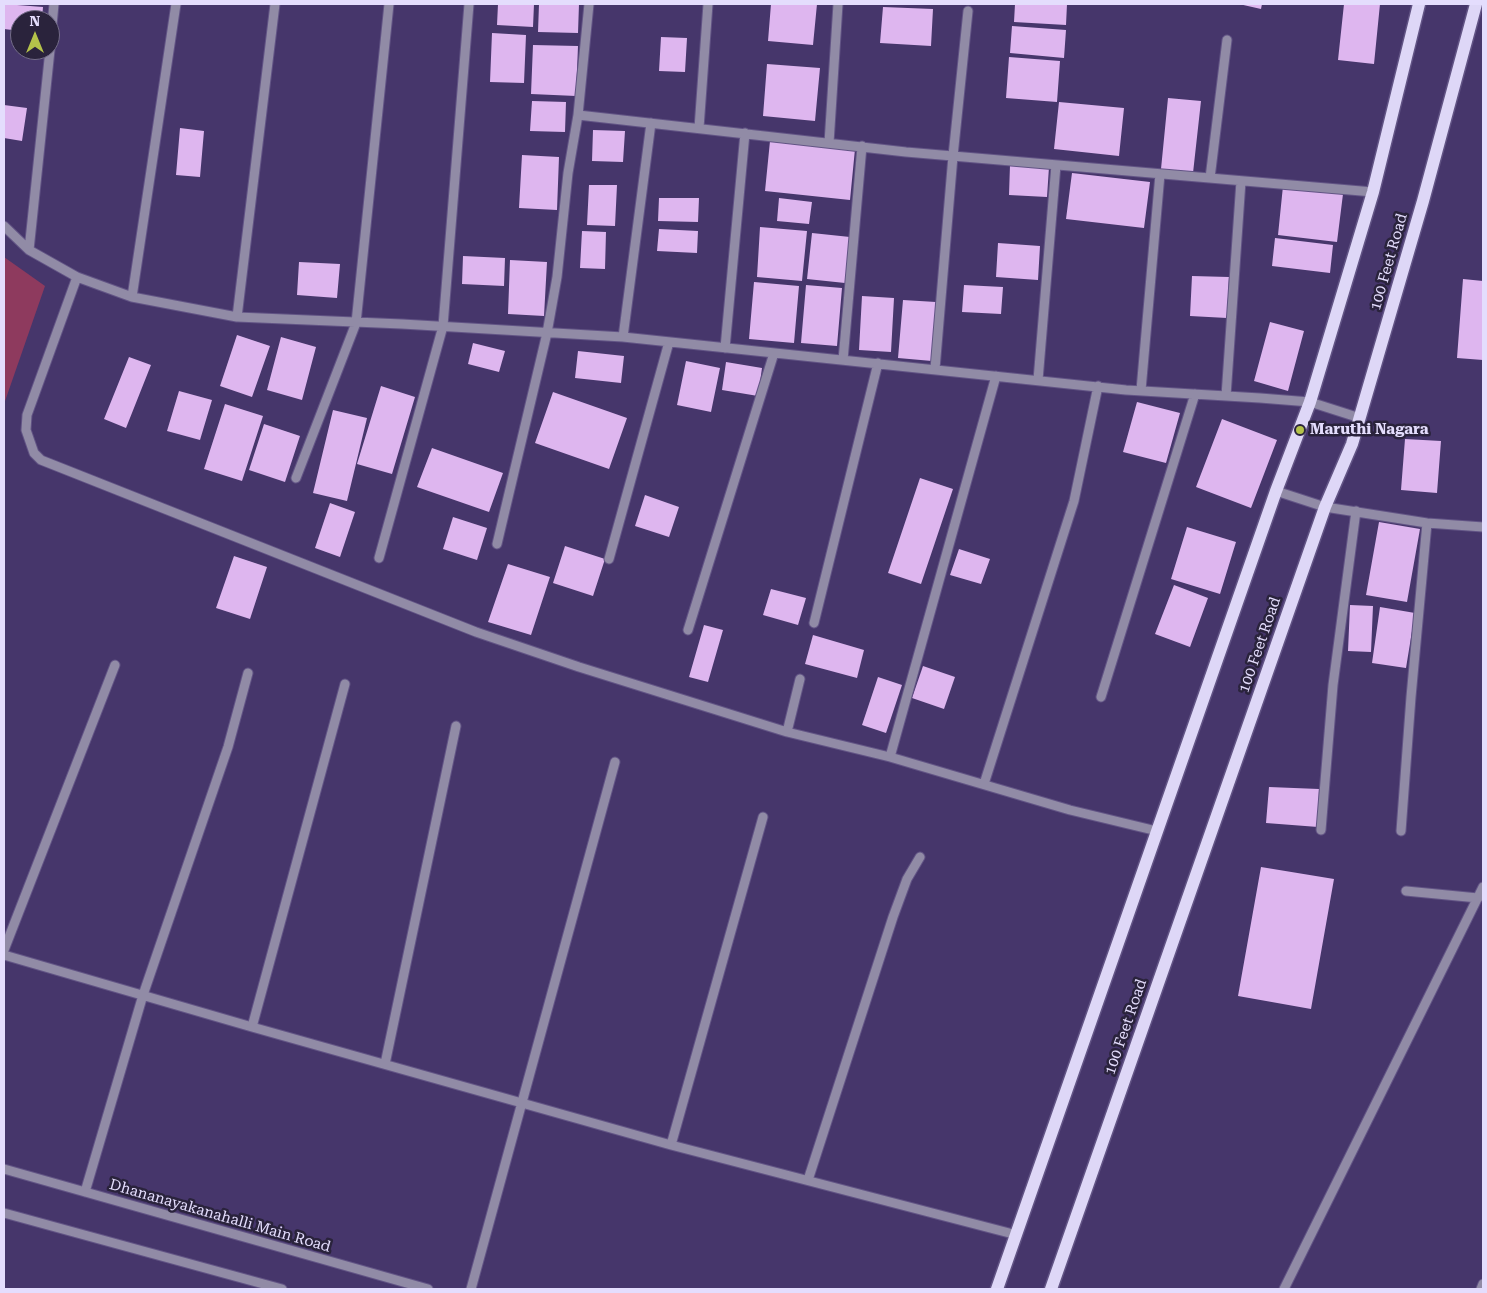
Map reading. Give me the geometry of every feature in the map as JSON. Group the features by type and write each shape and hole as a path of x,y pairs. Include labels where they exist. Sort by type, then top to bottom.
{"main road":[{"path":"997,1289 1276,491 1310,402 1372,192 1419,4"},
{"name":"100 Feet Road","path":"1051,1289 1325,507 1352,444 1423,201 1476,4"}],"street":[{"path":"132,297 176,4"},
{"path":"237,317 275,4"},
{"path":"296,478 356,323 389,4"},
{"path":"379,558 443,326 469,4"},
{"path":"497,544 547,333 557,277 568,173 578,115 589,4"},
{"path":"699,128 708,4"},
{"path":"830,143 838,4"},
{"path":"935,369 953,156 968,11"},
{"path":"1210,178 1228,40"},
{"path":"29,250 49,60"},
{"path":"578,115 953,156 1372,192"},
{"path":"623,337 651,123"},
{"path":"725,348 744,133"},
{"path":"842,360 862,146"},
{"path":"1038,380 1056,165"},
{"path":"1141,390 1160,174"},
{"path":"1226,396 1240,181"},
{"path":"4,226 29,250 77,277 132,297 237,317 443,326 623,337 1098,386 1310,402 1360,418"},
{"path":"77,277 26,415 28,437 34,453 40,460 476,632 579,667 786,732 890,757 1070,810 1158,831"},
{"path":"609,559 668,342"},
{"path":"688,630 774,353"},
{"path":"814,623 878,363"},
{"path":"890,757 996,376"},
{"path":"984,784 1074,501 1098,386"},
{"path":"1102,697 1195,394"},
{"path":"1276,491 1325,507 1427,523 1483,527"},
{"path":"1321,830 1333,685 1356,511"},
{"path":"1402,831 1411,697 1427,523"},
{"path":"4,950 115,665"},
{"path":"85,1192 143,995 228,747 248,673"},
{"path":"786,732 800,679"},
{"path":"252,1027 345,684"},
{"path":"385,1064 456,726"},
{"path":"471,1289 615,762"},
{"path":"671,1145 763,817"},
{"path":"808,1180 893,917 907,880 920,857"},
{"path":"1284,1289 1483,887"},
{"path":"1406,891 1478,898"},
{"path":"4,955 671,1145 1017,1235"},
{"name":"Dhananayakanahalli Main Road","path":"4,1169 428,1289"},
{"path":"4,1214 282,1289"},
{"path":"1481,1289 1483,1284"}],"shaded area":[{"path":"4,257 45,286 4,404"}],"building":[{"path":"4,4 43,7 43,10 10,10 10,30 4,29"},
{"path":"498,4 534,4 533,27 497,25"},
{"path":"539,4 579,4 578,33 538,32"},
{"path":"771,4 817,4 813,45 768,41"},
{"path":"1015,4 1067,4 1066,25 1014,22"},
{"path":"1239,4 1262,4 1261,9"},
{"path":"1344,4 1380,4 1374,64 1338,60"},
{"path":"883,7 933,9 931,46 880,43"},
{"path":"1012,26 1066,30 1064,58 1010,53"},
{"path":"492,33 526,35 524,83 490,82"},
{"path":"661,37 687,38 685,72 659,71"},
{"path":"533,45 578,46 576,96 531,94"},
{"path":"1009,57 1060,61 1057,102 1006,98"},
{"path":"767,64 820,68 815,121 763,116"},
{"path":"1168,98 1201,101 1193,173 1161,169"},
{"path":"532,101 566,102 565,132 530,131"},
{"path":"1059,102 1124,108 1119,156 1054,149"},
{"path":"4,105 27,108 22,141 4,138"},
{"path":"180,128 204,131 200,177 176,175"},
{"path":"593,130 625,131 623,162 592,161"},
{"path":"770,141 855,149 850,200 765,191"},
{"path":"522,155 559,157 557,210 519,208"},
{"path":"1010,165 1049,167 1047,197 1009,195"},
{"path":"1072,173 1150,182 1144,228 1066,219"},
{"path":"589,185 617,185 615,226 587,225"},
{"path":"1283,186 1343,194 1337,242 1278,235"},
{"path":"659,198 699,198 698,222 658,221"},
{"path":"779,198 812,202 809,224 777,221"},
{"path":"760,227 807,231 802,281 757,277"},
{"path":"659,229 698,231 697,253 657,251"},
{"path":"582,231 606,232 605,269 580,268"},
{"path":"812,233 850,237 845,283 807,279"},
{"path":"1275,238 1333,245 1330,273 1272,266"},
{"path":"998,243 1040,246 1038,280 996,277"},
{"path":"463,256 505,258 504,286 462,284"},
{"path":"510,260 547,262 544,316 508,314"},
{"path":"299,262 340,264 337,298 297,295"},
{"path":"1192,276 1229,277 1227,318 1190,316"},
{"path":"1463,279 1483,281 1483,360 1457,358"},
{"path":"754,282 799,286 794,343 749,339"},
{"path":"806,285 842,288 837,346 801,343"},
{"path":"964,285 1003,287 1001,314 962,312"},
{"path":"862,296 894,298 891,352 859,350"},
{"path":"903,300 936,302 932,361 898,358"},
{"path":"1270,322 1304,331 1288,391 1254,381"},
{"path":"237,335 270,346 252,397 220,386"},
{"path":"281,337 316,347 302,400 267,390"},
{"path":"473,343 505,351 499,372 468,364"},
{"path":"578,351 624,356 621,383 575,378"},
{"path":"129,357 151,365 126,428 104,419"},
{"path":"686,361 720,368 711,412 677,405"},
{"path":"726,362 762,368 758,396 722,390"},
{"path":"381,386 415,397 392,474 357,464"},
{"path":"179,391 212,400 200,440 167,431"},
{"path":"553,392 627,418 609,469 535,443"},
{"path":"1137,402 1180,413 1166,463 1123,452"},
{"path":"225,404 263,416 242,481 204,469"},
{"path":"333,410 367,418 347,501 313,493"},
{"path":"1222,419 1277,440 1251,508 1196,487"},
{"path":"264,424 300,436 285,482 249,470"},
{"path":"1405,439 1441,441 1437,493 1401,490"},
{"path":"432,448 503,473 489,512 417,487"},
{"path":"920,478 953,489 921,584 888,573"},
{"path":"645,495 679,507 669,537 635,526"},
{"path":"330,503 355,512 340,557 315,548"},
{"path":"453,517 487,528 477,560 443,549"},
{"path":"1379,522 1420,529 1407,602 1366,595"},
{"path":"1187,527 1236,542 1220,594 1171,579"},
{"path":"565,546 605,559 593,596 553,583"},
{"path":"959,549 990,559 981,584 950,575"},
{"path":"234,556 267,567 250,619 216,608"},
{"path":"508,564 550,577 531,635 488,622"},
{"path":"1174,585 1208,598 1190,647 1155,634"},
{"path":"771,589 806,598 798,625 763,615"},
{"path":"1350,605 1373,606 1371,652 1348,651"},
{"path":"1380,607 1415,613 1406,668 1372,663"},
{"path":"704,625 723,630 708,682 689,677"},
{"path":"813,635 864,650 857,678 805,664"},
{"path":"923,666 955,677 944,709 912,698"},
{"path":"878,677 902,685 886,733 862,725"},
{"path":"1269,787 1319,789 1318,827 1266,823"},
{"path":"1261,867 1334,879 1311,1009 1238,996"}],"place":[{"name":"Maruthi Nagara","path":"1300,430"}]}
